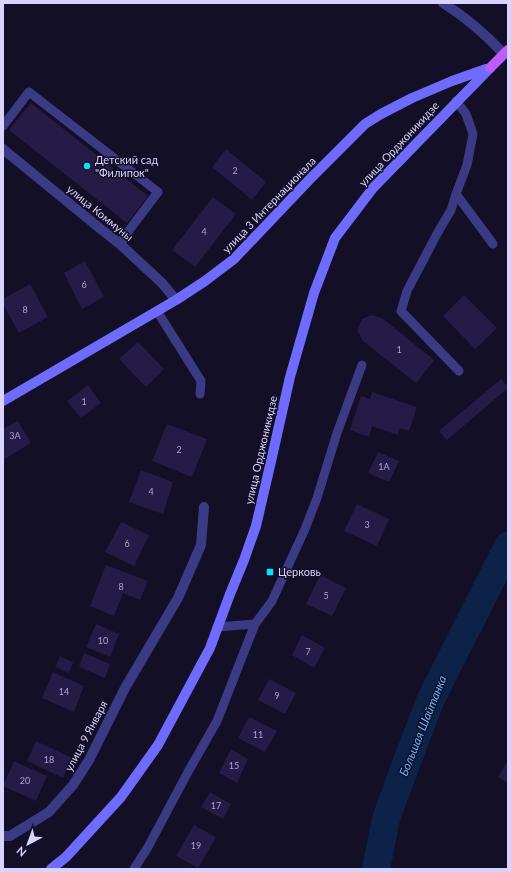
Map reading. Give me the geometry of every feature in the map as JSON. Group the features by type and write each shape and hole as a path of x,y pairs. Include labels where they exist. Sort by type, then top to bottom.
{"main road":[{"name":"улица Орджоникидзе","path":"51,869 66,856 121,797 158,745 210,648 256,526 290,377 314,293 335,238 373,188 456,101 506,52"},
{"name":"улица 3 Интернационала","path":"3,401 176,300 205,281 234,259 365,124 412,98 452,81 490,68"}],"street":[{"path":"443,3 456,11 506,52"},
{"name":"улица Коммуны","path":"3,149 121,245 162,283 176,300"},
{"name":"улица 9 Января","path":"3,836 10,836 49,812 73,785 89,760 125,688 178,598 200,545 204,507"}],"lane":[{"path":"3,126 29,92 158,192 124,237 121,245"},
{"path":"456,101 466,114 473,134 467,166 451,210 407,291 401,311 459,371"},
{"path":"456,194 493,244"},
{"path":"156,311 201,381 200,394"},
{"path":"134,869 148,847 217,721 255,624 272,601 317,498 337,433 362,365"},
{"path":"217,627 255,624"}],"building":[{"path":"31,103 148,196 127,223 9,130"},
{"path":"226,149 266,182 252,200 212,167"},
{"path":"213,197 236,214 195,267 172,250"},
{"path":"85,261 104,297 82,309 64,273"},
{"path":"30,284 48,317 19,333 3,304 3,299"},
{"path":"464,295 497,328 475,349 443,316"},
{"path":"371,315 382,318 434,360 416,383 363,341 357,330 362,319"},
{"path":"138,342 164,369 146,387 119,359"},
{"path":"501,379 508,388 447,440 439,431"},
{"path":"88,385 101,403 81,418 67,401"},
{"path":"372,392 417,407 409,431 400,428 398,435 372,426 369,437 350,430 361,396 370,399"},
{"path":"18,421 31,443 3,460 3,429"},
{"path":"167,424 207,439 192,477 152,461"},
{"path":"378,452 399,461 389,482 368,473"},
{"path":"141,470 173,482 163,514 129,502"},
{"path":"357,504 389,519 377,546 344,531"},
{"path":"121,522 149,535 134,566 105,552"},
{"path":"106,565 148,581 140,600 123,593 114,616 90,606"},
{"path":"320,575 346,588 332,616 306,604"},
{"path":"96,624 119,634 110,657 86,647"},
{"path":"302,635 325,648 314,668 292,655"},
{"path":"84,653 110,664 105,678 79,667"},
{"path":"60,656 73,662 69,673 55,667"},
{"path":"53,672 84,686 74,712 42,698"},
{"path":"269,679 296,693 285,714 258,700"},
{"path":"249,717 277,731 265,752 238,738"},
{"path":"36,741 72,758 63,778 27,761"},
{"path":"231,749 248,759 237,783 219,773"},
{"path":"508,760 508,783 498,777"},
{"path":"14,761 47,776 36,801 3,786"},
{"path":"210,792 231,804 223,819 201,807"},
{"path":"194,825 216,837 198,868 176,856"}],"waterway":[{"name":"Большая Шайтанка","path":"376,869 386,819 430,701 508,546"}],"place":[{"name":"Детский сад \"Филипок\"","path":"87,166"},
{"name":"Церковь","path":"270,572"}]}
